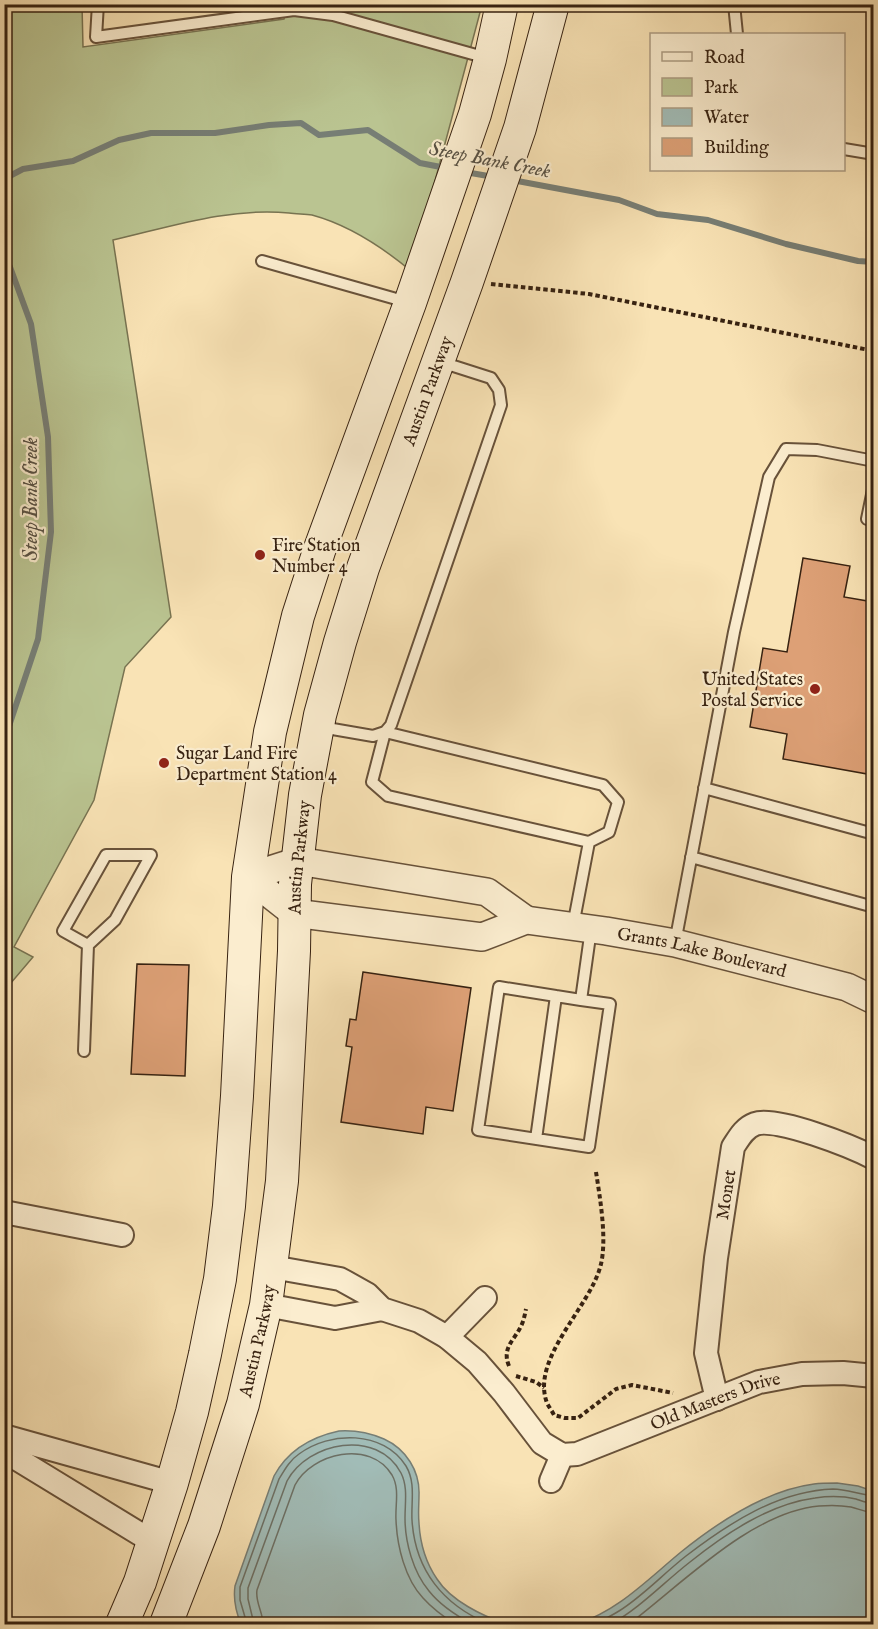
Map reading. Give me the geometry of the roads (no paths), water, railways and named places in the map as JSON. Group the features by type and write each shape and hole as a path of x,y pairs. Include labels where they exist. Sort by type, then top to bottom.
{"main road":[{"path":"122,1624 140,1582 192,1412 221,1269 229,1206 236,1107 248,877 270,732 298,616 319,551 410,303 475,114 502,4"},
{"name":"Austin Parkway","path":"166,1624 204,1526 243,1404 266,1305 282,1181 298,861 305,795 318,727 340,642 363,568 520,128 553,4"},
{"path":"153,1542 204,1526 171,1483"}],"street":[{"name":"Grants Lake Boulevard","path":"248,877 298,861 486,892 526,920 675,943 847,987 873,1000"},
{"path":"248,877 294,913"},
{"name":"Grants Lake Boulevard","path":"294,913 482,937 526,920"},
{"name":"Monet","path":"717,1399 706,1353 716,1258 731,1158 733,1147 741,1134 754,1124 765,1122 786,1125 861,1151 873,1158"},
{"path":"4,1212 122,1235"},
{"path":"272,1268 340,1279 367,1294 382,1309 419,1322 447,1337 477,1362 542,1443 562,1455 551,1481"},
{"path":"447,1337 485,1298"},
{"path":"266,1305 335,1318 382,1309"},
{"name":"Old Masters Drive","path":"562,1455 577,1454 759,1382 802,1374 843,1373 873,1376"},
{"path":"4,1436 171,1483"},
{"path":"4,1451 153,1542"}],"lane":[{"path":"98,4 96,37 259,9 294,10 333,15 490,59"},
{"path":"734,4 737,33"},
{"path":"845,149 873,154"},
{"path":"262,261 410,303"},
{"path":"318,727 373,736 384,732 391,725 501,405 499,390 491,378 438,362"},
{"path":"675,943 734,632 769,477 786,448 817,450 873,461"},
{"path":"873,485 867,519 873,520"},
{"path":"384,732 603,785 618,802 609,832 589,842 388,796 372,782 384,732"},
{"path":"704,788 873,834"},
{"path":"581,1000 582,928 589,842"},
{"path":"84,1051 88,945 115,920 151,855 106,855 63,931 88,945"},
{"path":"691,857 873,907"},
{"path":"499,987 556,996 610,1004 589,1147 478,1130 499,987"},
{"path":"536,1139 556,996"}],"water":[{"path":"339,1431 379,1437 392,1443 405,1455 414,1469 419,1486 421,1538 433,1573 443,1587 459,1601 487,1617 506,1624 241,1624 235,1606 235,1586 274,1476 286,1459 301,1446"},
{"path":"837,1483 873,1491 873,1624 577,1624 606,1611 619,1602 695,1541 743,1509 796,1487"}],"waterway":[{"name":"Steep Bank Creek","path":"4,179 23,169 73,161 119,140 151,133 215,133 301,123 319,135 368,130 420,163 446,168"},
{"name":"Steep Bank Creek","path":"465,172 494,177"},
{"name":"Steep Bank Creek","path":"512,180 619,200 657,214 708,220 786,244 858,261 874,262"},
{"name":"Steep Bank Creek","path":"4,258 10,267 31,324 48,437 51,532 38,639 4,741"}],"place":[{"name":"Fire Station Number 4","path":"260,555"},
{"name":"United States Postal Service","path":"815,689"},
{"name":"Sugar Land Fire Department Station 4","path":"164,763"}]}
